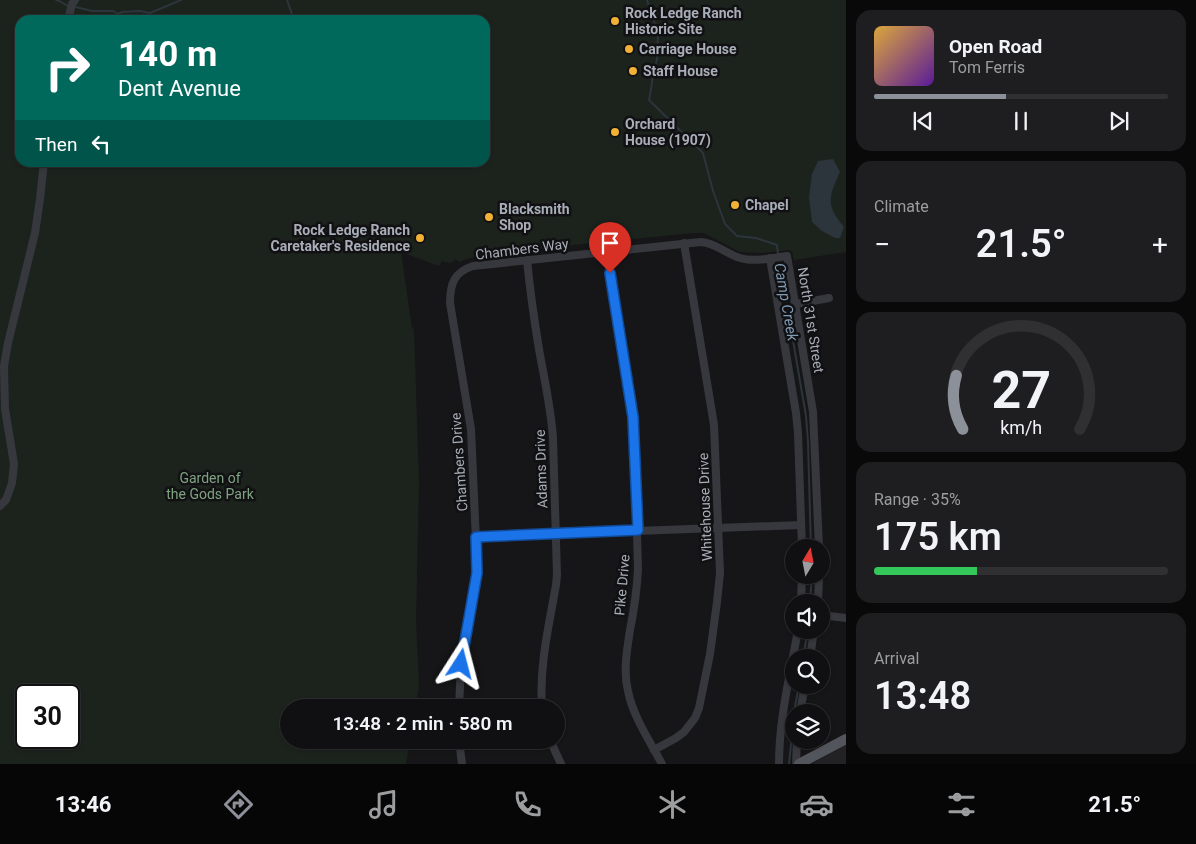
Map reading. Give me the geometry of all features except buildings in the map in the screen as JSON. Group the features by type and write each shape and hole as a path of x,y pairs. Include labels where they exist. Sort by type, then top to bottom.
{"main road":[{"path":"797,764 846,738"}],"street":[{"path":"69,15 75,0"},
{"path":"0,506 6,500 12,483 14,464 5,409 4,366 35,233 43,167"},
{"name":"Chambers Way","path":"456,277 462,271 474,266 684,243 708,242 744,259 770,258"},
{"name":"Whitehouse Drive","path":"654,750 684,732 695,718 699,708 710,654 720,573 714,425 684,243"},
{"name":"Pike Drive","path":"607,252 633,417 638,530 638,580 627,650 626,680 633,707 662,764"},
{"name":"North 31st Street","path":"802,539 799,442 796,412 770,258 787,256 813,412 819,539"},
{"name":"Adams Drive","path":"527,260 552,427 556,533 556,585 542,668 542,699"},
{"path":"449,272 456,277"},
{"name":"Chambers Drive","path":"456,277 452,287 450,303 471,429 477,573 461,664 459,699"},
{"path":"796,304 829,298"},
{"path":"476,537 801,525"},
{"path":"830,616 846,618"},
{"path":"779,764 780,733 796,639"},
{"path":"460,749 462,764"},
{"path":"554,749 561,764"},
{"path":"797,749 797,764"}],"shaded area":[{"path":"833,159 840,172 831,194 831,206 844,227 840,238 835,238 822,231 812,222 809,197 812,174 818,161"},
{"path":"846,745 846,764 811,764"}],"green space":[{"name":"Garden of the Gods Park","path":"0,0 846,0 846,252 794,260 792,252 789,250 761,253 740,252 704,233 693,233 513,251 470,258 459,262 456,259 451,263 442,261 439,266 401,252 412,328 414,329 419,483 416,620 419,687 417,699 280,699 280,749 408,749 406,764 0,764"}],"waterway":[{"path":"56,0 68,6"},
{"path":"76,7 92,11 113,11 118,14 140,11 150,13 181,0"},
{"path":"287,0 292,15"},
{"name":"Camp Creek","path":"647,0 658,33 657,60 653,72 649,100 703,153 713,191 725,224 737,236 756,238 777,245 778,254"},
{"name":"Camp Creek","path":"779,259 806,416 811,539"},
{"name":"Camp Creek","path":"811,584 811,594"},
{"name":"Camp Creek","path":"805,649 806,639"},
{"name":"Camp Creek","path":"795,704 797,694"},
{"name":"Camp Creek","path":"789,764 791,749"}],"place":[{"name":"Rock Ledge Ranch Historic Site","path":"615,21"},
{"name":"Carriage House","path":"629,49"},
{"name":"Staff House","path":"633,71"},
{"name":"Orchard House (1907)","path":"615,132"},
{"name":"Chapel","path":"735,205"},
{"name":"Blacksmith Shop","path":"489,217"},
{"name":"Rock Ledge Ranch Caretaker's Residence","path":"420,238"}],"route":[{"path":"461,664 477,573 476,537 638,530 632,407 610,273"}]}
